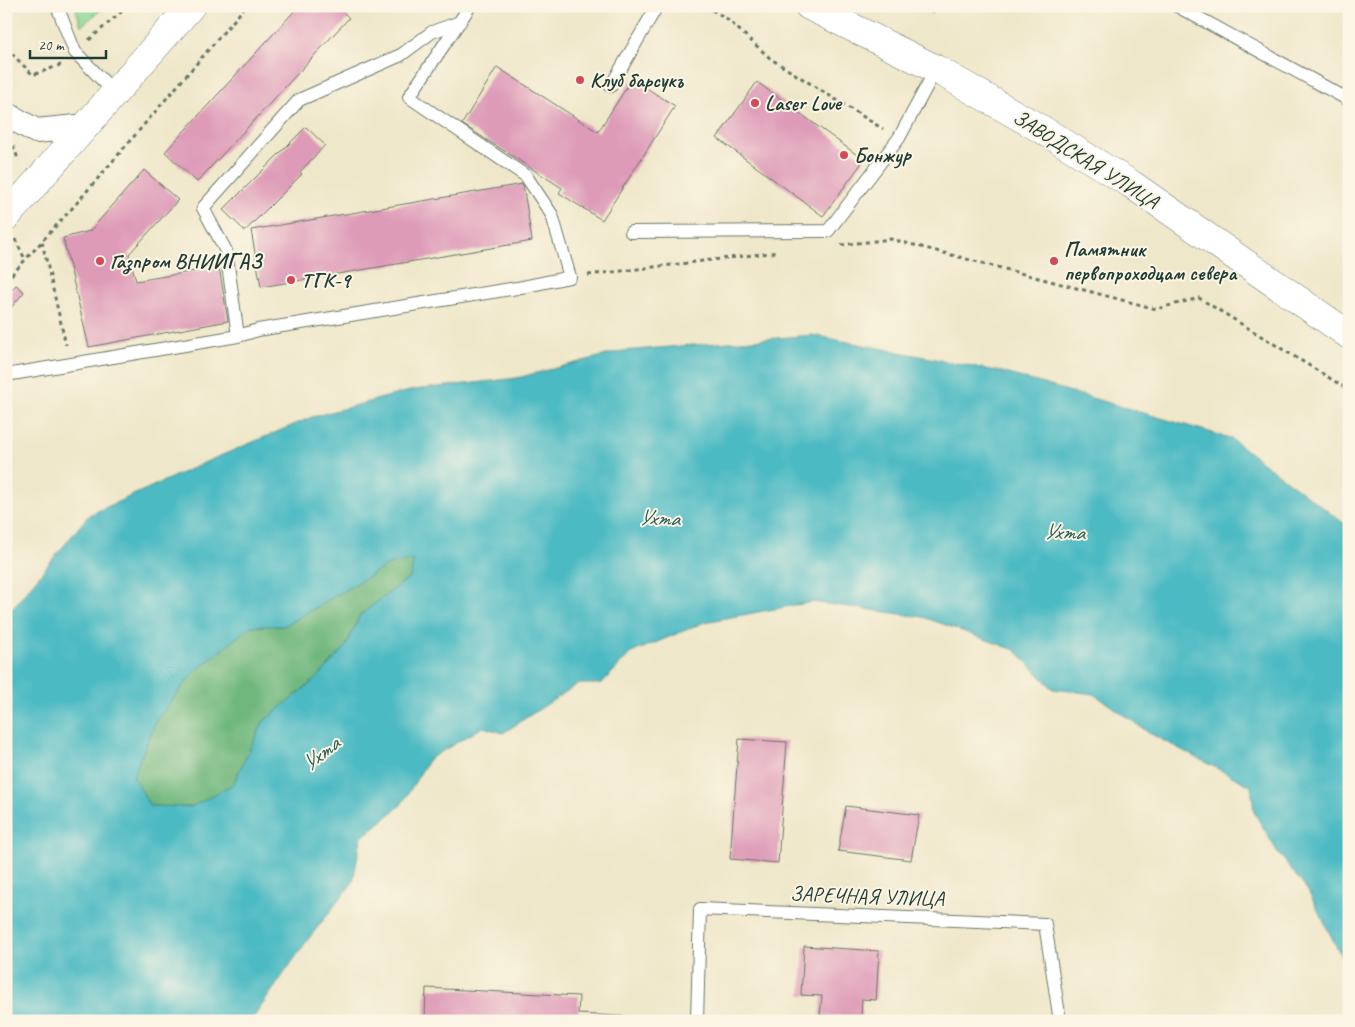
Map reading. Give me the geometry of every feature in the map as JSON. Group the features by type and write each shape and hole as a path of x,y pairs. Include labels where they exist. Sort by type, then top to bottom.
{"street":[{"path":"6,218 191,6"},
{"name":"ЗАВОДСКАЯ УЛИЦА","path":"809,6 936,70 1046,132 1131,184 1349,335"},
{"path":"6,114 36,131 87,126"}],"lane":[{"path":"57,6 75,52 115,93"},
{"path":"6,375 570,277 552,215 526,176 409,97 470,6"},
{"path":"610,86 657,6"},
{"path":"1177,6 1349,100"},
{"path":"238,336 226,251 203,208 299,100 401,55 432,32 460,22"},
{"path":"631,232 828,231 899,138 936,70"},
{"name":"ЗАРЕЧНАЯ УЛИЦА","path":"697,1021 700,909 1046,924 1060,1021"}],"path":[{"path":"6,281 75,205 246,6"},
{"path":"705,6 726,18 771,59 899,138"},
{"path":"12,144 20,167"},
{"path":"832,246 891,239 1156,309 1199,298 1349,390"},
{"path":"41,242 71,364"},
{"path":"570,277 784,252"}],"green space":[{"path":"75,6 106,6 81,26"},
{"path":"415,559 410,577 360,615 346,646 318,677 263,722 233,784 191,807 150,806 133,776 157,718 194,672 251,626 284,626 388,565"}],"water":[{"name":"Ухта","path":"812,335 1002,372 1230,438 1349,527 1349,971 1308,891 1277,851 1254,812 1251,786 1149,733 1094,694 1053,689 1015,650 923,617 812,602 705,622 631,653 601,684 578,684 503,733 483,727 429,759 401,805 361,838 353,882 306,942 251,1021 6,1021 6,616 89,515 208,461 312,417 413,390 517,378 622,351","holes":["414,560 410,577 360,615 346,646 318,677 263,722 233,784 191,807 150,806 133,776 157,719 194,672 251,626 284,626 388,565"]}],"building":[{"path":"299,6 337,6 349,18 197,182 165,152"},
{"path":"921,6 936,6 933,13"},
{"path":"497,67 598,132 632,79 675,106 602,220 559,193 562,188 462,124"},
{"path":"757,82 864,160 823,216 717,138"},
{"path":"306,127 325,145 300,172 302,174 245,231 223,210"},
{"name":"Газпром ВНИИГАЗ","path":"144,170 178,200 129,254 136,281 219,267 228,321 89,347 63,238 90,231"},
{"path":"523,184 532,241 261,287 251,230"},
{"path":"16,285 24,292 6,314 6,297"},
{"path":"739,739 787,742 778,863 730,859"},
{"path":"846,806 919,815 911,860 838,851"},
{"path":"804,946 879,951 876,1000 862,999 861,1018 820,1015 822,996 801,995"},
{"path":"426,988 579,996 578,1014 638,1017 638,1021 425,1021"}],"place":[{"name":"Клуб барсукъ","path":"580,80"},
{"name":"Laser Love","path":"755,103"},
{"name":"Бонжур","path":"844,155"},
{"name":"Газпром ВНИИГАЗ","path":"100,261"},
{"name":"Памятник первопроходцам севера","path":"1054,261"},
{"name":"ТГК-9","path":"291,280"}]}
